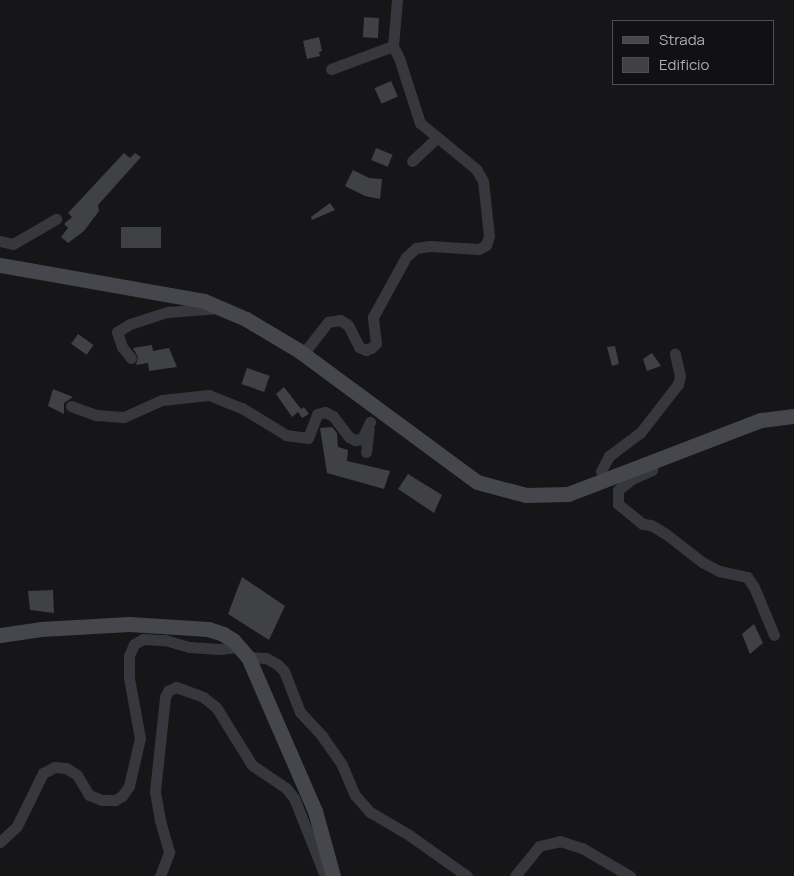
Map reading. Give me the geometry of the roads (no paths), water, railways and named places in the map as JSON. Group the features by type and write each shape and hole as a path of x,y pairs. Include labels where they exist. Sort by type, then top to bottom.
{"main road":[{"path":"0,264 204,302 246,319 303,354 477,482 526,495 568,494 761,420 794,416"},
{"path":"0,635 41,629 129,624 208,629 223,634 244,652 315,812 333,876"}],"street":[{"path":"303,354 328,322 340,320 348,325 359,347 366,350 371,348 376,343 373,317 406,258 416,248 430,246 471,249 486,245 488,228 483,181 476,169 420,123 393,46 397,0"},
{"path":"331,70 393,46"},
{"path":"412,161 437,138"},
{"path":"0,241 13,244 56,219"},
{"path":"131,358 122,346 117,332 130,324 143,318 168,312 219,308"},
{"path":"600,470 609,456 640,433 678,384 680,376 675,354"},
{"path":"71,406 96,415 124,417 162,400 209,395 242,408 286,435 308,438 317,414 325,412 334,416 348,437 356,440 362,439 370,422"},
{"path":"366,452 372,405"},
{"path":"653,461 652,470 632,479 618,490 618,504 643,524 666,534 702,562 719,571 746,577 754,587 774,635"},
{"path":"0,842 17,826 42,773 55,766 66,768 76,774 89,795 102,800 115,800 122,796 129,786 140,738 129,678 129,656 134,644 144,639 165,640 190,647 244,652 266,658 277,664 284,671 300,712 322,736 342,765 355,795 370,812 409,835 466,876"},
{"path":"160,876 169,852 160,820 156,791 165,697 168,691 176,687 203,697 216,707 252,764 286,788 294,798 325,876"},
{"path":"515,876 539,846 560,841 582,848 630,876"}]}
